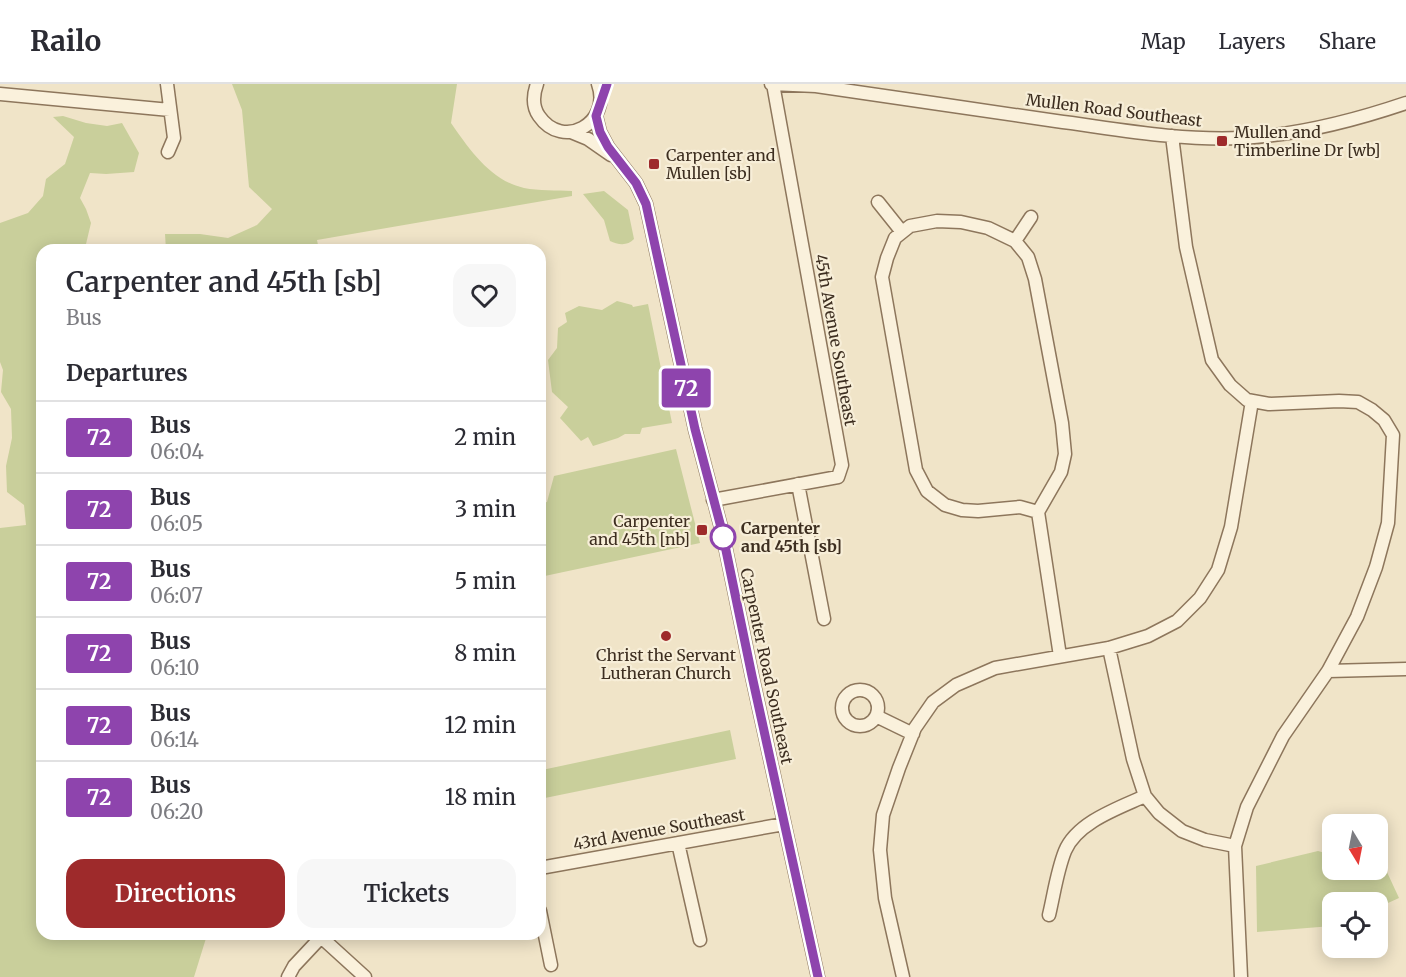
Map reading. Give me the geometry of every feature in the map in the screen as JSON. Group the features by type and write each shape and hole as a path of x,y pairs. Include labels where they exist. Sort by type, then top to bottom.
{"street":[{"path":"167,84 174,138 168,152"},
{"name":"Carpenter Road Southeast","path":"537,84 534,94 535,106 543,122 559,131 571,132 588,139 617,160"},
{"path":"598,84 601,101"},
{"path":"571,132 584,127 596,116 607,84"},
{"name":"Mullen Road Southeast","path":"772,84 813,85 1172,136 1242,138 1285,133 1360,118 1406,103"},
{"name":"45th Avenue Southeast","path":"713,500 838,477 842,465 772,84"},
{"path":"0,94 170,110"},
{"name":"Carpenter Road Southeast","path":"596,116 600,132 608,147 636,183 646,204 695,429 722,531 818,977"},
{"path":"1172,136 1186,247 1212,360 1230,385 1247,399 1269,405 1358,402 1384,420 1393,435 1388,523 1376,567 1357,616 1329,671 1283,736 1247,807 1236,846 1241,977"},
{"path":"878,202 903,232"},
{"path":"1015,241 1031,217"},
{"path":"1038,512 1020,507 978,511 962,510 945,505 927,491 916,470 882,277 895,238 910,226 936,221 961,222 988,228 1015,241 1028,257 1035,279 1062,423 1065,454 1060,472 1038,512 1060,656"},
{"path":"903,977 885,898 880,850 883,815 915,728 933,702 956,685 995,668 1109,648 1148,636 1177,621 1200,598 1218,570 1231,527 1252,400"},
{"path":"798,484 824,619"},
{"path":"1109,648 1133,759 1145,796 1159,813 1182,831 1205,840 1236,846"},
{"path":"1329,671 1406,669"},
{"path":"876,716 913,734"},
{"path":"1049,915 1066,849 1079,831 1103,816 1145,796"},
{"name":"43rd Avenue Southeast","path":"546,867 784,824"},
{"path":"678,843 700,940"},
{"path":"288,977 294,966 318,940"},
{"path":"326,940 365,977"},
{"path":"546,940 551,965"}],"green space":[{"path":"232,84 457,84 451,123 482,163 501,179 512,184 530,189 572,191 572,196 317,240 318,244 166,244 165,234 200,234 228,238 257,225 272,209 249,187 242,110"},
{"path":"63,116 107,126 122,123 139,153 134,172 90,173 80,198 91,223 86,244 36,244 36,940 205,940 194,977 0,977 0,528 26,525 24,505 7,492 6,466 12,438 11,409 1,392 3,370 0,362 0,223 28,213 43,196 46,179 65,164 74,137 53,117"},
{"path":"604,191 628,210 634,239 629,243 620,244 610,241 604,220 583,194"},
{"path":"617,301 633,307 648,304 672,423 642,428 640,434 625,434 593,446 588,437 581,441 560,418 568,407 552,392 548,360 557,348 558,328 567,322 565,313 579,306 602,310"},
{"path":"676,449 700,543 546,576 546,502 554,476"},
{"path":"730,730 736,759 546,798 546,769"},
{"path":"1318,851 1322,852 1322,880 1388,880 1388,874 1399,898 1388,903 1388,892 1322,892 1322,927 1257,932 1256,866"}],"bus line":[{"name":"72","path":"607,84 596,116 600,132 608,147 636,183 646,204 695,429 722,531 818,977"}],"place":[{"name":"Mullen and Timberline Dr [wb]","path":"1222,141"},
{"name":"Carpenter and Mullen [sb]","path":"654,164"},
{"name":"Carpenter and 45th [nb]","path":"702,530"},
{"name":"Carpenter and 45th [sb]","path":"723,537"},
{"name":"Christ the Servant Lutheran Church","path":"666,636"}]}
